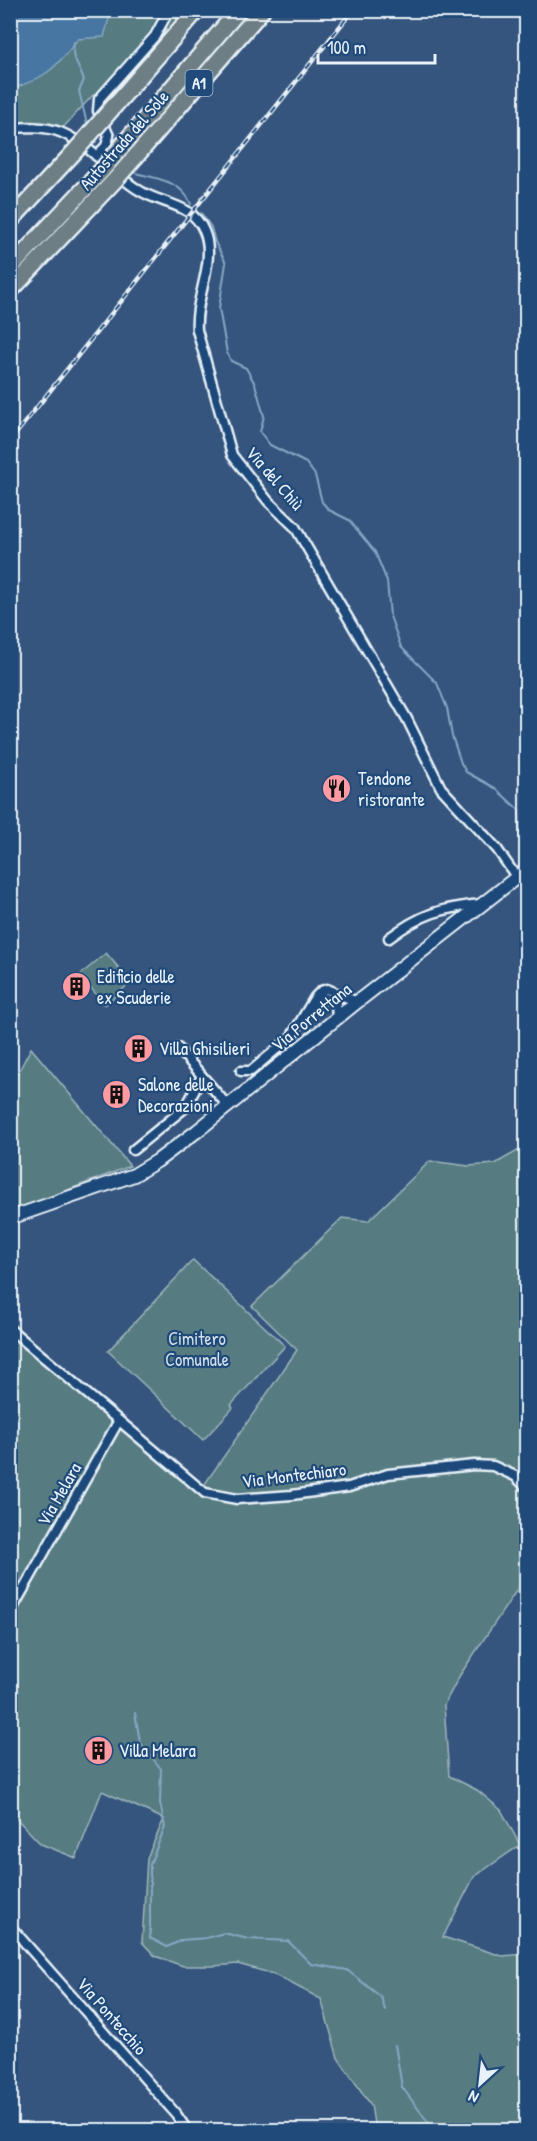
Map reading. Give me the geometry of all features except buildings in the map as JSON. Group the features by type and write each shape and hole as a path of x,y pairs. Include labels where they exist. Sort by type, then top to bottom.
{"highway":[{"path":"10,221 116,105 197,10"},
{"name":"Autostrada del Sole","path":"10,268 99,163 123,145 239,10"},
{"name":"Autostrada del Sole","path":"10,291 115,180 262,10"}],"main road":[{"name":"Via Porrettana","path":"10,1218 134,1175 197,1131 340,1011 357,1002 522,874"}],"street":[{"path":"99,163 109,136 98,111 99,99 155,36 169,10"},
{"name":"Via del Chiù","path":"10,128 50,129 72,138 99,163 138,190 188,211 204,230 208,243 208,255 197,311 197,330 232,455 268,501 295,527 407,719 441,788 522,874"},
{"path":"389,939 418,919 438,910 485,903"},
{"path":"241,1071 250,1071 291,1037 321,991 327,990 357,1002"},
{"path":"307,1010 317,1000 326,998 340,1011"},
{"path":"178,1048 228,1106"},
{"path":"133,1150 186,1107 202,1076"},
{"name":"Via Montechiaro","path":"10,1329 205,1493 237,1499 292,1495 349,1487 388,1474 474,1465 493,1466 515,1476 526,1487"},
{"name":"Via Melara","path":"10,1613 118,1422"},
{"name":"Via Pontecchio","path":"10,1926 176,2114 187,2130"}],"green space":[{"path":"11,11 188,11 105,107 93,95 61,130 11,126"},
{"path":"106,953 131,982 105,1005 80,975"},
{"path":"31,1048 130,1166 11,1212 11,1086"},
{"path":"526,1146 526,1576 460,1675 444,1705 449,1776 477,1790 501,1810 520,1845 474,1877 443,1937 502,1956 526,1954 526,2130 375,2130 371,2105 338,2058 321,1999 273,1974 238,1964 183,1966 155,1956 142,1942 147,1858 164,1819 102,1791 76,1858 41,1844 11,1813 10,1331 112,1422 198,1494 297,1350 252,1306 342,1218 368,1221 430,1161 469,1166 495,1164"},
{"name":"Cimitero Comunale","path":"193,1260 285,1346 231,1405 233,1408 203,1440 108,1351"}],"water":[{"path":"11,10 111,11 104,37 78,39 49,71 33,81 11,89"}],"waterway":[{"path":"74,42 73,55 84,80 79,91 87,124"},
{"path":"135,173 175,185 187,196 191,204"},
{"path":"201,213 211,227 215,242 226,263 219,308 227,353 231,361 246,368 255,384 264,416 260,432 270,445 306,463 315,475 322,502 329,510 349,520 375,552 387,581 390,616 401,647 437,683 447,708 452,736 466,772 495,788 519,810 520,844 525,852"},
{"path":"135,1713 140,1742 161,1769 160,1803 165,1827 150,1864 150,1938 167,1947 182,1940 206,1938 224,1933 248,1939 288,1941 311,1964 347,1970 381,1997 385,2010"},
{"path":"395,2045 402,2087 434,2130"}],"railway":[{"path":"10,441 353,10"}],"place":[{"name":"Tendone ristorante","path":"337,788"},
{"name":"Edificio delle ex Scuderie","path":"76,986"},
{"name":"Villa Ghisilieri","path":"138,1048"},
{"name":"Salone delle Decorazioni","path":"117,1094"},
{"name":"Villa Melara","path":"98,1750"}]}
